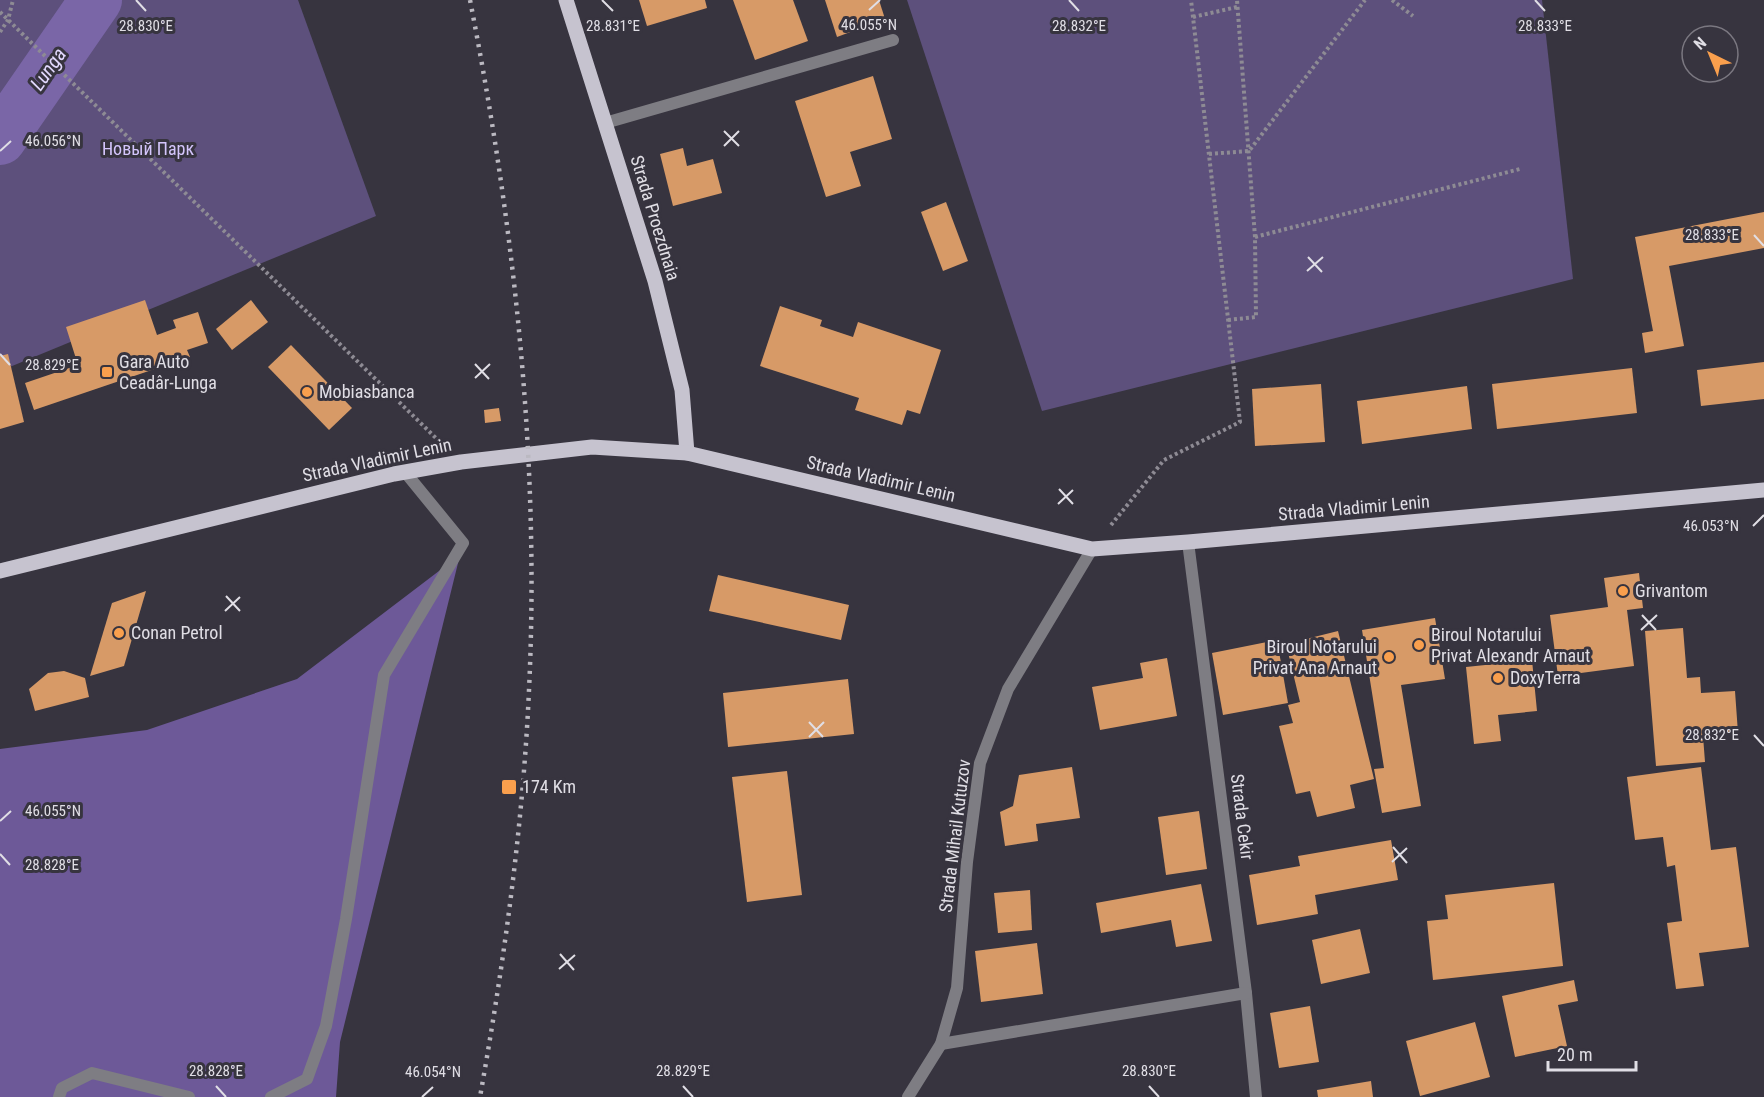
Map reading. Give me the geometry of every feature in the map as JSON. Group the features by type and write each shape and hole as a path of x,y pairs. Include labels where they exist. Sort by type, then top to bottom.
{"main road":[{"name":"Strada Proezdnaia","path":"566,0 655,281 682,390 687,453"},
{"name":"Strada Vladimir Lenin","path":"0,571 405,472 461,462 592,447 687,453 1092,549 1764,490"}],"street":[{"path":"605,123 893,40"},
{"path":"271,1097 308,1079 326,1026 348,907 384,675 463,543 405,472"},
{"name":"Strada Cekir","path":"1188,542 1246,993 1256,1097"},
{"name":"Strada Mihail Kutuzov","path":"908,1097 941,1044 957,988 967,862 980,763 1008,689 1092,549"},
{"path":"941,1044 1246,993"},
{"path":"60,1093 92,1073 189,1097"}],"path":[{"path":"0,32 8,20 13,0"},
{"path":"1092,549 1164,460 1240,422 1191,0"},
{"path":"1228,320 1256,317 1255,237 1237,0"},
{"path":"1209,154 1248,151 1365,0"},
{"path":"1392,0 1413,16"},
{"path":"1193,17 1237,7"},
{"path":"0,12 461,462"},
{"path":"1255,237 1520,169"}],"green space":[{"name":"Новый Парк","path":"0,0 298,0 376,216 0,371"},
{"path":"907,0 1542,0 1573,279 1042,411"}],"shaded area":[{"path":"460,555 340,1042 336,1097 0,1097 0,749 147,730 297,679"}],"building":[{"path":"639,0 705,0 707,8 647,26"},
{"path":"733,0 793,0 808,41 755,60"},
{"path":"825,0 879,0 885,19 837,37"},
{"path":"873,76 892,139 850,152 861,186 826,197 795,101"},
{"path":"683,148 687,166 713,159 722,193 673,206 660,154"},
{"path":"946,202 968,261 943,271 921,212"},
{"path":"1764,212 1764,248 1669,266 1684,346 1645,353 1642,333 1653,331 1635,237"},
{"path":"145,300 157,335 176,328 173,320 198,312 208,343 187,350 190,357 34,410 25,383 78,365 66,327"},
{"path":"251,300 268,322 232,350 216,329"},
{"path":"780,306 822,320 820,326 853,337 858,322 941,350 920,414 907,410 902,425 855,410 859,398 760,366"},
{"path":"291,345 352,408 329,430 268,367"},
{"path":"8,354 24,422 0,429 0,356"},
{"path":"1764,362 1764,399 1701,406 1697,370"},
{"path":"1632,368 1637,413 1497,429 1492,384"},
{"path":"1321,384 1325,442 1255,446 1252,389"},
{"path":"1467,386 1472,429 1362,444 1357,401"},
{"path":"499,408 501,421 485,423 484,410"},
{"path":"1639,573 1643,608 1627,610 1634,666 1558,676 1550,615 1608,607 1604,578"},
{"path":"718,575 849,605 841,640 709,611"},
{"path":"146,591 124,666 90,676 112,603"},
{"path":"1435,618 1445,679 1401,685 1421,806 1382,813 1374,769 1384,768 1362,630"},
{"path":"1683,628 1687,678 1700,677 1701,693 1735,691 1738,733 1703,736 1705,762 1656,766 1645,631"},
{"path":"1338,631 1374,779 1350,785 1355,808 1317,817 1310,791 1296,794 1279,726 1293,723 1288,705 1300,702 1286,644"},
{"path":"1277,640 1288,703 1223,715 1212,653"},
{"path":"1167,658 1177,716 1100,730 1092,687 1143,678 1140,663"},
{"path":"1532,660 1537,711 1498,715 1501,741 1474,744 1466,667"},
{"path":"64,671 85,678 89,697 35,711 29,689 48,673"},
{"path":"848,679 854,734 728,747 723,693"},
{"path":"1072,767 1080,818 1036,824 1038,841 1005,846 1000,812 1013,806 1019,775"},
{"path":"1701,767 1711,850 1736,847 1749,947 1699,953 1704,986 1676,989 1667,923 1682,921 1675,865 1667,867 1663,837 1635,840 1627,777"},
{"path":"787,771 802,895 747,902 732,777"},
{"path":"1199,811 1207,869 1166,875 1158,817"},
{"path":"1391,840 1398,880 1315,895 1318,914 1257,925 1249,875 1300,866 1298,856"},
{"path":"1554,883 1563,966 1433,980 1427,921 1448,919 1445,895"},
{"path":"1201,884 1212,941 1176,947 1171,920 1101,933 1096,903"},
{"path":"1030,890 1032,930 998,933 994,893"},
{"path":"1360,929 1370,973 1321,984 1312,940"},
{"path":"1037,943 1043,994 981,1002 975,951"},
{"path":"1574,980 1578,1001 1558,1005 1567,1046 1515,1057 1502,996"},
{"path":"1310,1006 1319,1062 1279,1068 1270,1013"},
{"path":"1475,1022 1490,1077 1420,1096 1406,1041"},
{"path":"1371,1081 1373,1097 1318,1097 1317,1090"}],"waterway":[{"name":"Lunga","path":"0,139 96,0"}],"railway":[{"path":"470,0 486,85 511,256 527,429 531,516 529,690 522,792 497,996 480,1097"}],"place":[{"name":"Gara Auto Ceadâr-Lunga","path":"107,372"},
{"name":"Mobiasbanca","path":"307,392"},
{"name":"Grivantom","path":"1623,591"},
{"name":"Conan Petrol","path":"119,633"},
{"name":"Biroul Notarului Privat Alexandr Arnaut","path":"1419,645"},
{"name":"Biroul Notarului Privat Ana Arnaut","path":"1389,657"},
{"name":"DoxyTerra","path":"1498,678"},
{"name":"174 Km","path":"509,787"}]}
